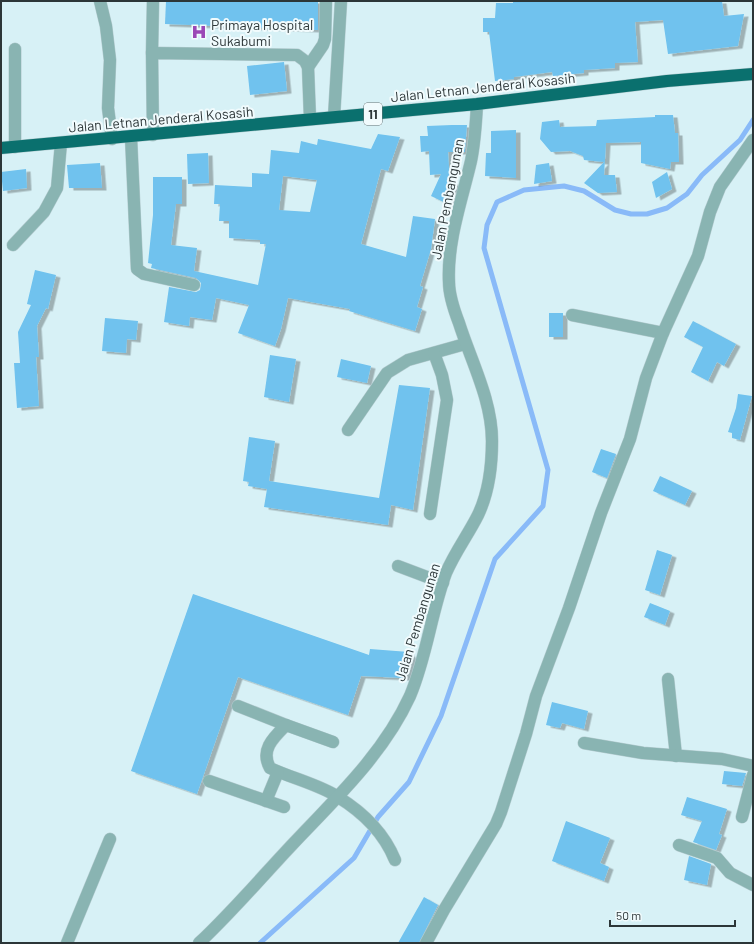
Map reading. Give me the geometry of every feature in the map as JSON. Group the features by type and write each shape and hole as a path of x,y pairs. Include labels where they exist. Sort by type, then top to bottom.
{"highway":[{"name":"Jalan Letnan Jenderal Kosasih","path":"1,148 112,139 477,104 667,81 748,74"}],"street":[{"path":"100,1 106,26 110,60 108,108 112,139"},
{"path":"153,1 153,135"},
{"path":"308,67 323,45 325,39 326,1"},
{"path":"334,117 341,1"},
{"path":"15,49 15,147"},
{"path":"152,53 297,55 305,60 308,67 310,119"},
{"name":"Jalan Pembangunan","path":"199,943 248,894 338,797 355,775 376,755 410,695 423,661 443,583 452,559 478,514 485,496 491,458 491,426 449,287 449,269 456,226 472,159 477,104"},
{"path":"131,137 137,269 144,274 194,285"},
{"path":"426,943 444,910 496,824 501,812 526,734 536,696 601,513 630,439 646,378 663,333 698,256 710,212 720,187 753,140"},
{"path":"13,245 44,212 57,188 61,143"},
{"path":"572,315 663,333"},
{"path":"348,430 387,373 408,360 465,344"},
{"path":"430,514 447,400 442,375 434,353"},
{"path":"398,566 443,583"},
{"path":"668,680 676,756"},
{"path":"238,706 333,742"},
{"path":"286,725 275,736 266,750 266,761 270,768 338,797 378,829 388,843 395,860"},
{"path":"584,743 643,753 722,759 753,766"},
{"path":"266,801 278,772"},
{"path":"742,817 753,776"},
{"path":"209,781 284,807"},
{"path":"67,943 110,839"},
{"path":"679,845 716,858 730,873 753,885"}],"building":[{"path":"166,1 318,1 318,30 165,24"},
{"path":"513,1 722,1 724,16 744,14 738,46 668,54 663,20 635,22 638,62 615,63 615,68 584,70 584,73 553,76 552,72 495,81 489,32 483,32 483,18 495,18 496,3 513,3"},
{"path":"284,62 287,91 250,95 247,66"},
{"path":"655,115 673,115 675,133 678,133 679,162 671,162 670,169 641,163 641,142 606,143 604,175 615,175 617,192 598,193 584,183 604,162 584,160 583,156 570,151 551,152 540,139 542,122 559,120 560,127 596,126 597,120 655,117"},
{"path":"467,125 465,152 448,152 450,181 457,184 448,204 431,196 441,174 430,175 429,151 421,152 420,136 428,136 427,126"},
{"path":"516,130 516,178 485,176 486,153 491,153 491,131"},
{"path":"378,134 400,137 388,171 381,169 361,244 406,257 413,216 435,219 431,249 420,286 423,287 417,307 422,309 415,331 349,311 350,309 288,298 281,329 275,346 238,333 249,305 216,298 212,320 190,317 189,326 164,322 169,287 196,292 200,290 201,283 196,278 151,268 152,264 148,263 153,215 153,177 182,177 182,204 176,204 171,245 197,248 194,271 258,285 266,244 260,244 260,240 229,238 229,221 219,221 220,204 214,204 215,185 252,187 252,173 269,174 271,150 299,153 301,141 317,145 318,139 371,149","holes":["283,176 317,180 310,212 279,210"]},
{"path":"208,153 209,183 188,184 187,154"},
{"path":"100,163 102,188 69,188 67,165"},
{"path":"549,163 552,181 534,184 536,165"},
{"path":"26,169 27,188 3,191 1,172"},
{"path":"667,172 672,189 656,198 652,182"},
{"path":"35,270 56,275 48,309 46,308 37,326 39,357 36,357 39,406 17,408 14,363 20,363 18,332 31,305 27,304"},
{"path":"549,313 563,313 563,337 549,337"},
{"path":"105,318 138,321 136,340 127,339 126,353 102,351"},
{"path":"693,321 736,344 724,366 717,362 708,381 691,372 703,347 684,337"},
{"path":"270,355 296,359 289,402 264,397"},
{"path":"341,359 371,366 367,383 337,377"},
{"path":"399,385 430,388 413,510 391,505 388,525 264,507 267,489 248,486 249,482 243,481 249,437 275,441 269,481 379,498"},
{"path":"738,394 752,396 740,440 732,438 732,433 728,432 736,408"},
{"path":"601,449 616,454 607,478 592,472"},
{"path":"660,476 692,491 685,505 653,491"},
{"path":"657,550 672,555 660,595 645,590"},
{"path":"193,594 369,655 370,649 409,652 412,657 410,666 405,678 361,676 348,715 238,677 197,794 131,771"},
{"path":"650,603 670,611 665,625 644,617"},
{"path":"552,702 588,711 584,729 562,723 560,728 546,725"},
{"path":"724,771 746,773 742,786 722,784"},
{"path":"687,797 727,809 719,834 722,835 716,850 693,842 702,821 681,815"},
{"path":"566,821 610,838 600,863 609,867 604,881 552,861"},
{"path":"689,856 711,864 707,885 684,880"},
{"path":"424,897 438,905 419,943 398,943"}],"waterway":[{"path":"260,943 354,858 378,817 409,782 441,716 495,559 543,506 548,470 484,248 487,225 497,202 524,190 564,186 584,191 615,210 631,214 647,214 667,208 687,194 702,175 740,140 753,120"}],"place":[{"name":"Primaya Hospital Sukabumi","path":"199,32"}]}
